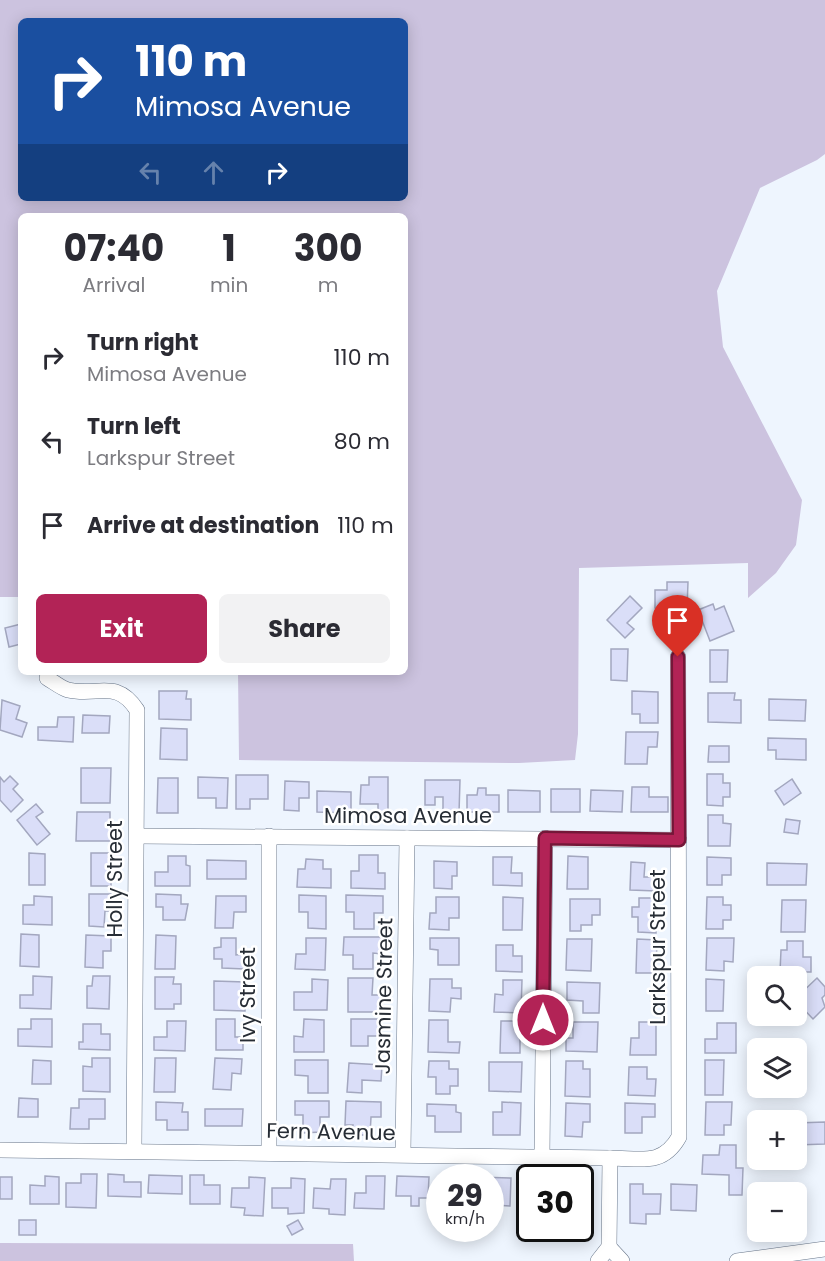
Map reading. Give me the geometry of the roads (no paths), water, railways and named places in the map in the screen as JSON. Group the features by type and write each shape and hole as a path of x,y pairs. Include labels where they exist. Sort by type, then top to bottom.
{"street":[{"name":"Larkspur Street","path":"661,1158 672,1150 679,1137 678,657"},
{"name":"Holly Street","path":"47,678 68,690 119,691 130,700 137,711 135,1150"},
{"name":"Mimosa Avenue","path":"137,836 679,840"},
{"name":"Ivy Street","path":"269,836 269,1153"},
{"name":"Jasmine Street","path":"403,1154 407,838"},
{"path":"542,1157 545,838"},
{"name":"Fern Avenue","path":"0,1150 661,1158"},
{"path":"598,1261 609,1247 610,1158"},
{"path":"609,1247 622,1261"},
{"path":"737,1261 825,1250"}]}
